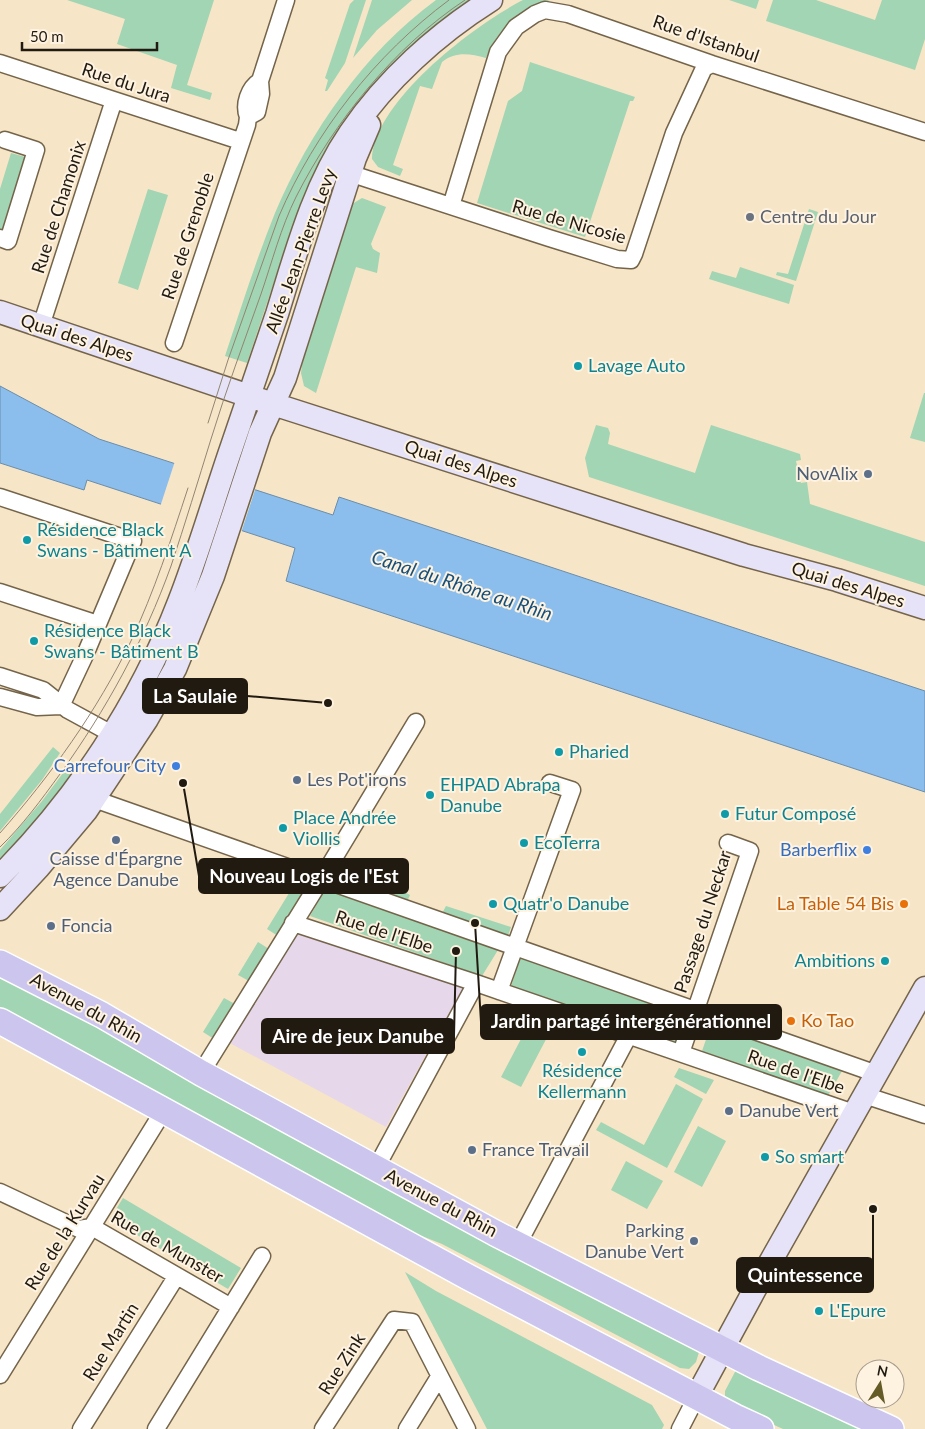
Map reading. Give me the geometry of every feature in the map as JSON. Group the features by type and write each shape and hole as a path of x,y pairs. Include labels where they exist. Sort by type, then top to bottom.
{"main road":[{"name":"Allée Jean-Pierre Levy","path":"0,876 24,852 66,799 112,734 161,646 197,554 307,224 332,163 349,134 372,103 406,68 447,31 491,0"},
{"name":"Allée Jean-Pierre Levy","path":"0,908 70,831 94,799 147,719 175,669 195,623 218,561 253,452 285,378 349,173 369,125 384,98 406,68"},
{"name":"Quai des Alpes","path":"0,312 273,404 734,552 837,580 925,608"},
{"name":"Avenue du Rhin","path":"0,962 102,1015 201,1072 518,1244 759,1368 891,1429"},
{"path":"697,1396 755,1289 925,988"},
{"path":"0,1021 461,1272 762,1429"}],"street":[{"name":"Rue de Grenoble","path":"174,343 240,141 247,125 248,117 257,112 261,94 260,81 286,0"},
{"name":"Rue d'Istanbul","path":"451,206 498,52 516,27 535,14 545,10 568,14 712,64 925,132"},
{"name":"Rue du Jura","path":"0,63 240,141"},
{"name":"Rue de Nicosie","path":"349,173 617,259 631,260 674,133 704,68 712,64"},
{"name":"Rue de Chamonix","path":"41,326 114,100"},
{"path":"0,238 8,240 36,150 5,140"},
{"path":"0,497 133,541 85,655 61,706"},
{"path":"0,592 98,624"},
{"path":"0,676 43,690 61,706 112,734"},
{"path":"0,698 37,707 61,706"},
{"path":"201,1072 322,878 416,722"},
{"path":"499,991 572,790 550,783"},
{"name":"Rue de l'Elbe","path":"94,799 877,1074"},
{"name":"Passage du Neckar","path":"681,1053 750,851 728,843"},
{"name":"Rue de l'Elbe","path":"293,923 476,982 681,1053 737,1080 925,1115"},
{"path":"376,1168 476,982"},
{"path":"518,1244 629,1035"},
{"name":"Rue de la Kurvau","path":"0,1375 164,1110"},
{"name":"Rue de Munster","path":"0,1192 80,1229 92,1227 231,1307"},
{"path":"156,1429 262,1256"},
{"name":"Rue Martin","path":"81,1429 176,1276"},
{"name":"Rue Zink","path":"323,1429 394,1320 412,1322 440,1377"},
{"path":"440,1377 463,1422"},
{"path":"407,1429 440,1377"},
{"path":"680,1429 697,1396"}],"shaded area":[{"path":"295,930 464,986 386,1127 226,1041"}],"green space":[{"path":"67,0 214,0 187,85 212,93 210,100 171,88 177,65 117,44 125,19"},
{"path":"354,0 366,0 345,63 327,91 325,91 328,80 325,78 350,4"},
{"path":"372,0 412,0 377,30 353,58"},
{"path":"436,0 477,0 307,194 295,219 247,363 225,356 275,213 289,182 322,124 363,69 385,44"},
{"path":"523,0 550,0 529,9 511,22 497,38 486,58 458,55 442,62 432,89 420,86 393,165 403,169 400,176 378,167 372,159 377,137 390,113 408,90 454,46 479,27"},
{"path":"729,0 759,0 756,9"},
{"path":"773,0 816,0 875,20 882,0 925,0 925,39 915,70 766,21"},
{"path":"530,62 635,97 633,101 630,101 585,237 477,203 508,101 522,91"},
{"path":"11,153 29,158 5,235 0,233 0,189"},
{"path":"148,189 168,195 138,290 118,283"},
{"path":"362,198 386,207 371,244 373,249 380,253 377,273 356,267 316,393 304,386 301,373 304,349 349,206"},
{"path":"809,209 818,212 796,281 776,275 777,272 788,274"},
{"path":"740,267 794,285 789,304 709,279 712,271 736,278"},
{"path":"925,393 925,442 910,438"},
{"path":"596,425 608,428 610,433 608,444 695,473 711,425 800,454 801,460 796,461 801,483 807,482 810,504 925,542 925,586 589,477 585,458"},
{"path":"53,747 60,753 42,780 0,831 0,814"},
{"path":"72,761 78,766 0,863 0,850 42,801"},
{"path":"344,860 410,895 405,906 332,880"},
{"path":"294,885 307,889 278,936 267,929"},
{"path":"326,888 498,950 482,976 310,916"},
{"path":"446,906 511,927 506,941 439,919"},
{"path":"258,942 269,949 249,981 238,975"},
{"path":"520,957 689,1016 677,1046 511,987"},
{"path":"0,972 696,1345 699,1352 696,1362 689,1369 680,1368 442,1244 389,1223 0,1011"},
{"path":"224,998 235,1004 214,1039 203,1032"},
{"path":"531,1020 553,1026 521,1087 501,1077"},
{"path":"711,1025 842,1071 826,1099 701,1054"},
{"path":"679,1068 714,1080 706,1094 674,1077"},
{"path":"676,1084 703,1099 667,1168 596,1130 601,1122 644,1145"},
{"path":"698,1126 726,1141 702,1187 674,1172"},
{"path":"626,1161 663,1181 647,1209 611,1190"},
{"path":"123,1198 241,1268 228,1289 110,1219"},
{"path":"405,1272 436,1291 652,1405 664,1425 662,1429 487,1429"},
{"path":"736,1370 740,1370 861,1429 783,1429 752,1415 728,1403 725,1397 725,1391"}],"water":[{"name":"Canal du Rhône au Rhin","path":"0,386 99,439 333,515 339,497 925,691 925,792 286,581 295,548 87,480 84,490 0,463"}],"pier":[{"path":"175,461 256,487 241,533 160,507"}],"tram line":[{"path":"208,423 228,360 279,216 310,155 329,125 372,70 396,45 449,0"},
{"path":"0,847 32,812 77,750 123,674 149,621 171,566 223,402 281,232 296,197 311,169 347,114 390,63 414,40 465,0"},
{"path":"0,833 72,742 118,667 147,604 188,488"}],"place":[{"name":"Centre du Jour","path":"750,217"},
{"name":"Lavage Auto","path":"578,366"},
{"name":"NovAlix","path":"868,474"},
{"name":"Résidence Black Swans - Bâtiment A","path":"27,540"},
{"name":"Résidence Black Swans - Bâtiment B","path":"34,641"},
{"name":"La Saulaie","path":"328,703"},
{"name":"Pharied","path":"559,752"},
{"name":"Carrefour City","path":"176,766"},
{"name":"Les Pot'irons","path":"297,780"},
{"name":"Nouveau Logis de l'Est","path":"183,783"},
{"name":"EHPAD Abrapa Danube","path":"430,795"},
{"name":"Futur Composé","path":"725,814"},
{"name":"Place Andrée Viollis","path":"283,828"},
{"name":"Caisse d'Épargne Agence Danube","path":"116,840"},
{"name":"EcoTerra","path":"524,843"},
{"name":"Barberflix","path":"867,850"},
{"name":"Quatr'o Danube","path":"493,904"},
{"name":"La Table 54 Bis","path":"904,904"},
{"name":"Jardin partagé intergénérationnel","path":"475,923"},
{"name":"Foncia","path":"51,926"},
{"name":"Aire de jeux Danube","path":"456,951"},
{"name":"Ambitions","path":"885,961"},
{"name":"Ko Tao","path":"791,1021"},
{"name":"Résidence Kellermann","path":"582,1052"},
{"name":"Danube Vert","path":"729,1111"},
{"name":"France Travail","path":"472,1150"},
{"name":"So smart","path":"765,1157"},
{"name":"Quintessence","path":"873,1209"},
{"name":"Parking Danube Vert","path":"694,1241"},
{"name":"L'Epure","path":"819,1311"}]}
